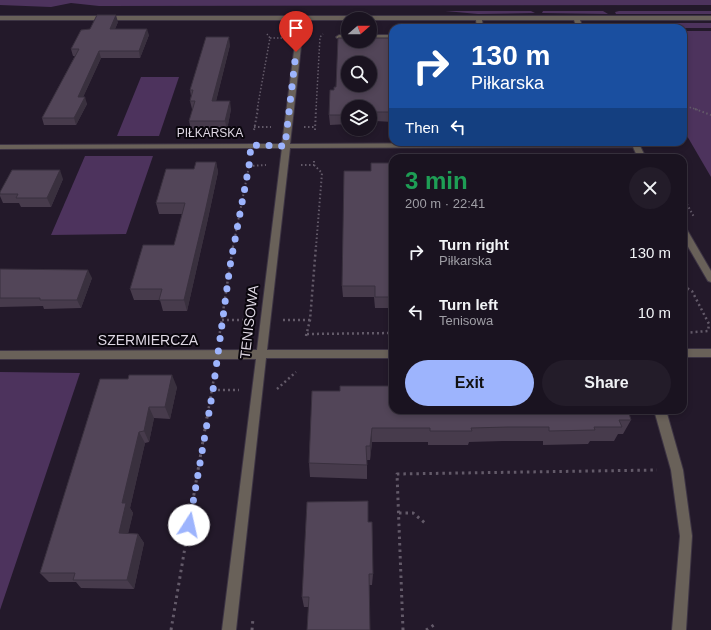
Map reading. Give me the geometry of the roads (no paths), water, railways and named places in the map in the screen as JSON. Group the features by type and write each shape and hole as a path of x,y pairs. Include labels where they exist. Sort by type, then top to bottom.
{"street":[{"path":"0,18 711,18"},
{"name":"TENISOWA","path":"229,630 301,18"},
{"path":"479,18 480,24"},
{"path":"576,18 578,24"},
{"path":"377,37 389,37"},
{"name":"PIŁKARSKA","path":"0,147 389,146"},
{"path":"687,237 711,279"},
{"path":"687,353 711,353"},
{"name":"SZERMIERCZA","path":"0,355 389,354"},
{"path":"662,414 677,470 686,536 679,630"}]}
